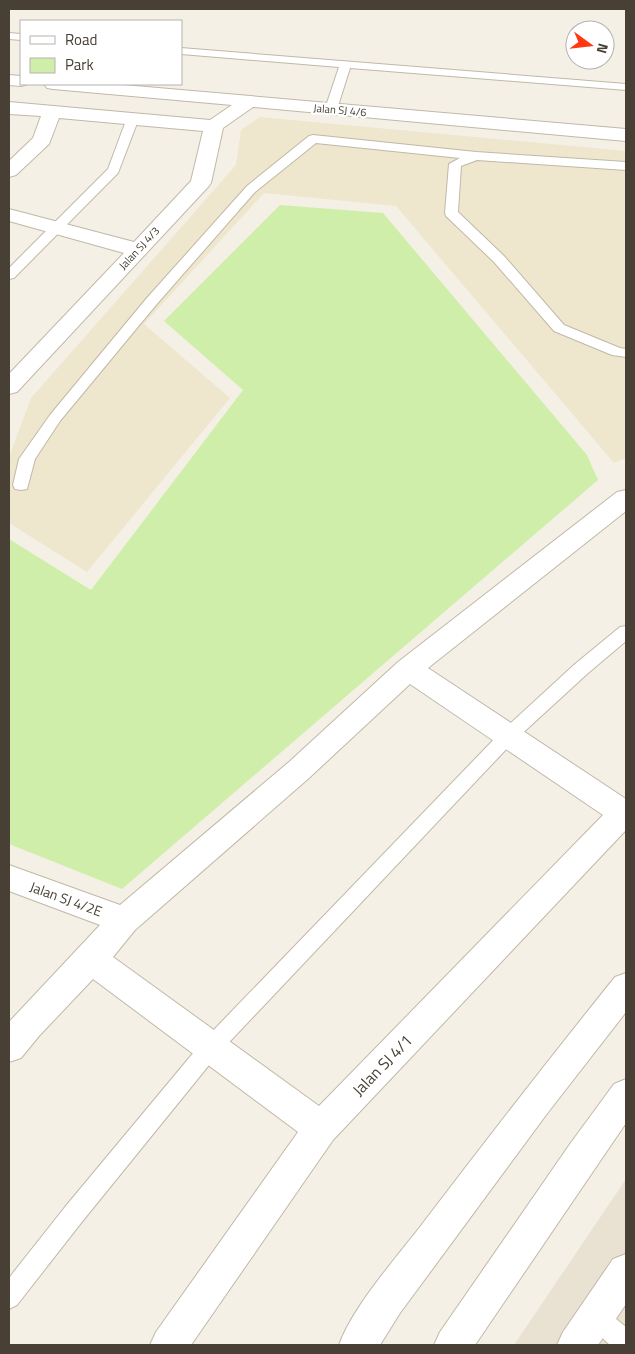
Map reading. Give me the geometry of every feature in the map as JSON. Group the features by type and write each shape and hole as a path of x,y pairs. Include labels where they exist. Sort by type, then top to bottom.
{"street":[{"name":"Jalan SJ 4/6","path":"64,85 626,135"},
{"path":"9,108 214,126 249,102"},
{"path":"9,171 42,140 52,111"},
{"name":"Jalan SJ 4/3","path":"9,387 201,183 214,126"},
{"path":"9,214 138,250"},
{"path":"9,1047 18,1021 91,959 124,920 299,770 408,669 625,500"},
{"path":"408,669 625,812"},
{"name":"Jalan SJ 4/1","path":"169,1345 321,1128 625,812"},
{"name":"Jalan SJ 4/2E","path":"9,878 124,920"},
{"path":"91,959 321,1128"},
{"path":"358,1345 387,1300 626,987"},
{"path":"453,1345 626,1095"},
{"path":"586,1331 626,1272"}],"lane":[{"path":"182,51 626,87"},
{"path":"331,109 345,65"},
{"path":"9,275 114,170 133,118"},
{"path":"21,486 27,459 55,418 151,302 250,189 313,140 476,156 626,166"},
{"path":"476,156 455,164 451,213 499,259 559,328 626,354"},
{"path":"9,1297 73,1215 211,1047 368,880 508,736 581,669 626,632"},
{"path":"586,1331 626,1343"}],"shaded area":[{"path":"260,117 626,151 626,458 614,463 396,206 264,193 144,324 230,398 87,572 9,523 9,457 31,398 236,165 241,130"},
{"path":"626,1179 626,1345 514,1345"}],"green space":[{"path":"280,205 383,213 587,455 598,480 122,889 9,844 9,539 91,590 243,390 164,321"}]}
